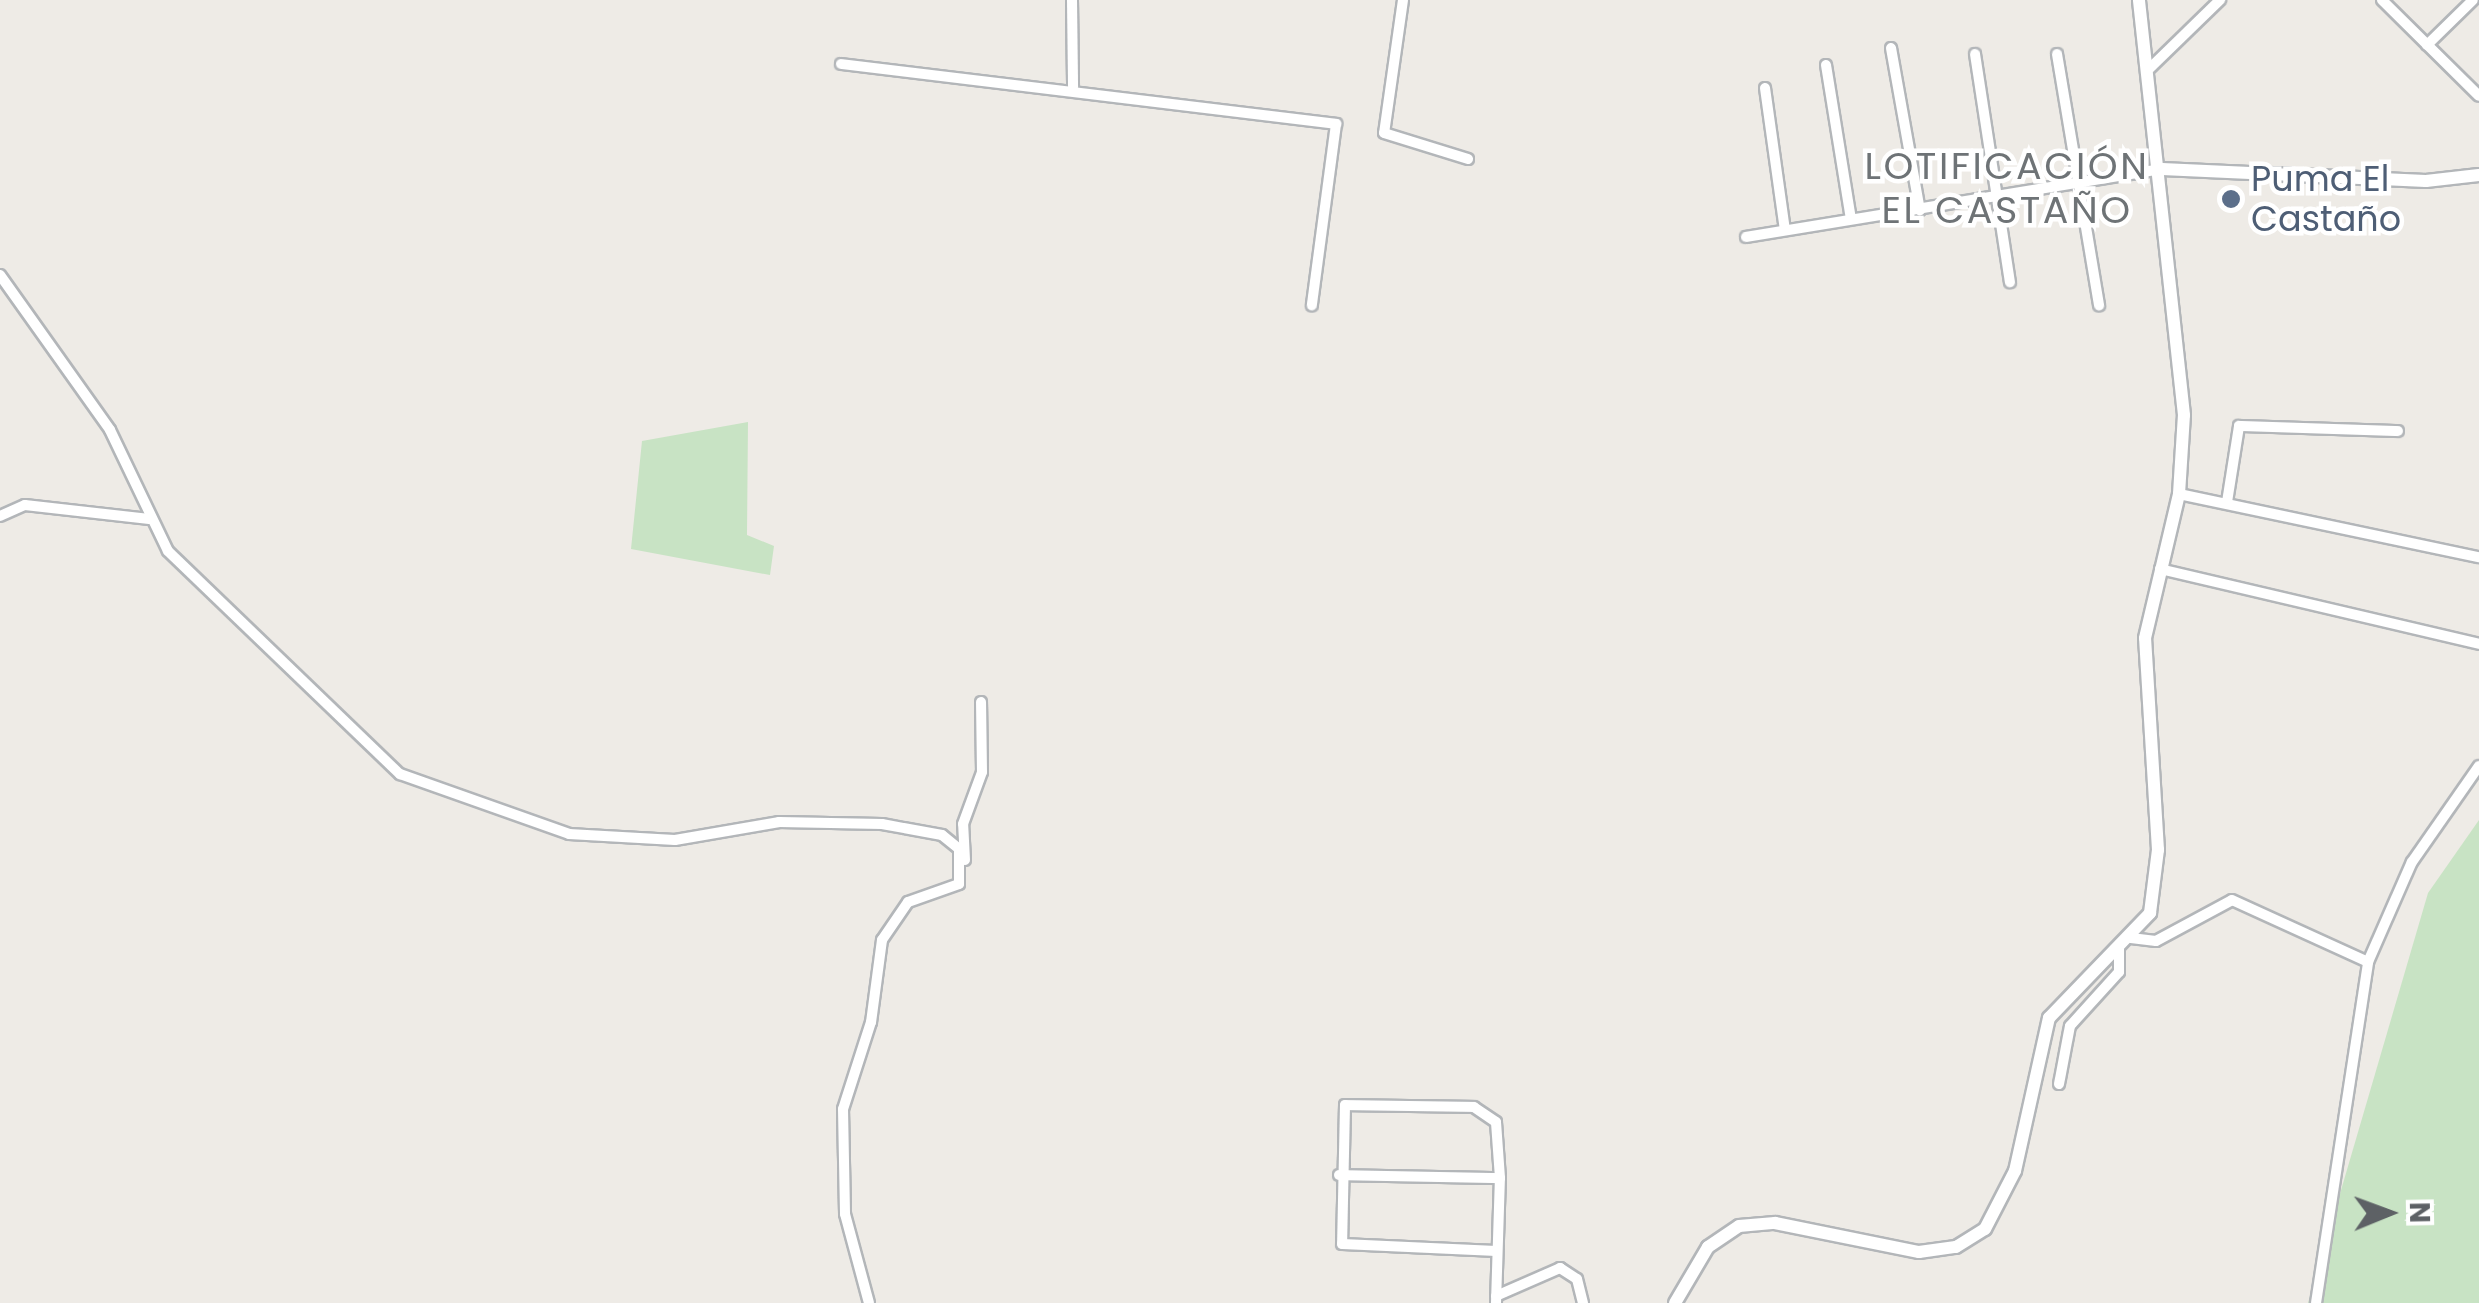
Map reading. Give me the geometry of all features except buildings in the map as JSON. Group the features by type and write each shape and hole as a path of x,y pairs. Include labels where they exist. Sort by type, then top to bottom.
{"street":[{"path":"1072,0 1073,87"},
{"path":"1403,0 1384,133 1468,159"},
{"path":"1675,1303 1708,1247 1739,1226 1775,1224 1919,1252 1972,1239 2006,1200 2049,1018 2150,913 2157,876 2145,638 2179,494 2184,396 2162,169 2139,0"},
{"path":"2150,68 2220,0"},
{"path":"2382,0 2479,96"},
{"path":"2428,45 2472,0"},
{"path":"1892,48 1920,210"},
{"path":"1976,54 2010,282"},
{"path":"2057,54 2099,306"},
{"path":"841,64 1073,87 1336,124 1312,304"},
{"path":"1826,65 1851,218"},
{"path":"1765,88 1785,230"},
{"path":"1746,237 2162,169 2426,181 2479,174"},
{"path":"0,276 110,430 168,552 416,783 569,834 675,840 779,822 898,825 950,839 964,860"},
{"path":"2227,502 2239,426 2398,431"},
{"path":"2179,494 2479,557"},
{"path":"0,516 26,505 149,519"},
{"path":"2160,569 2479,644"},
{"path":"869,1303 846,1214 843,1109 871,1022 886,932 908,902 960,884 964,860 962,824 982,772 981,702"},
{"path":"2316,1303 2368,962 2412,862 2479,766"},
{"path":"2125,943 2156,941 2232,900 2368,962"},
{"path":"2059,1084 2070,1026 2119,972 2125,943"},
{"path":"1497,1251 1342,1244 1342,1116 1356,1102 1488,1111 1500,1178 1496,1300 1560,1268 1577,1280 1584,1303"},
{"path":"1339,1175 1500,1178"}],"green space":[{"path":"748,422 747,535 774,546 770,575 631,549 642,441"},
{"path":"2479,820 2479,1303 2308,1303 2428,893"}],"place":[{"name":"Puma El Castaño","path":"2231,199"}],"district":[{"name":"LOTIFICACIÓN EL CASTAÑO","path":"2007,188"}]}
